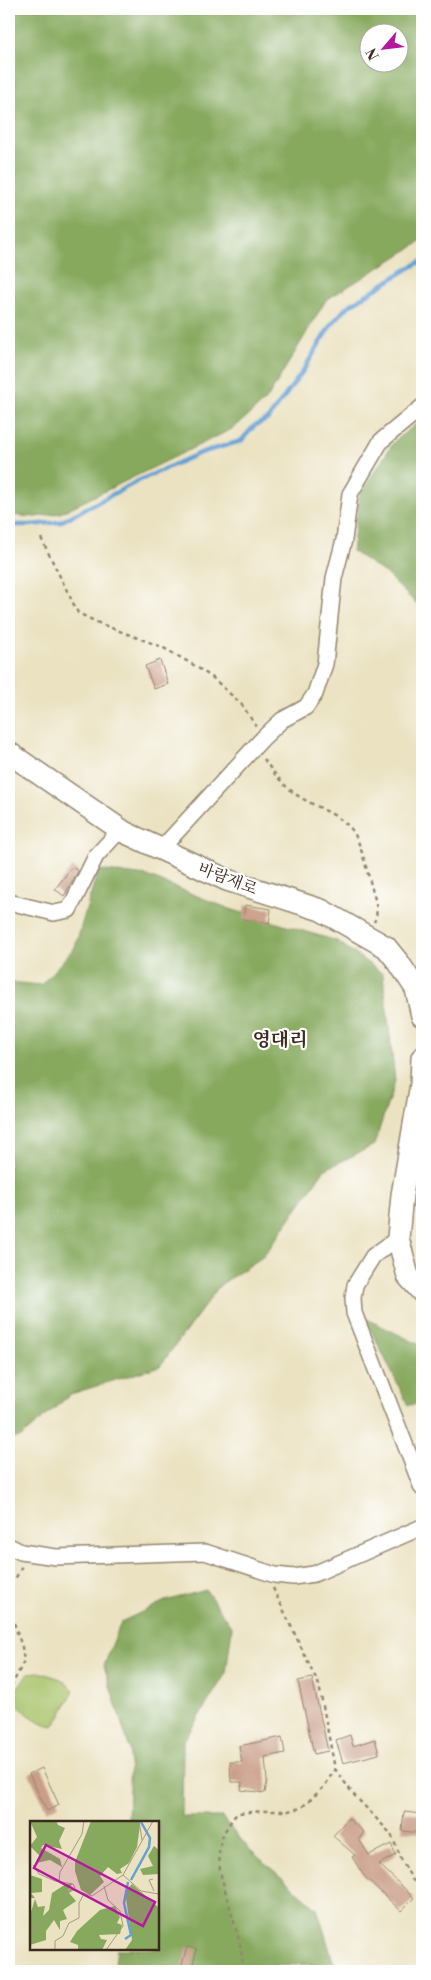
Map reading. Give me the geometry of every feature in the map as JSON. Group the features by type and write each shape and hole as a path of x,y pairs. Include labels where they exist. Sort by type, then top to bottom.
{"street":[{"path":"161,849 259,742 282,720 306,707 315,694 325,664 334,578 344,540 350,494 381,441 422,407"},
{"name":"바람재로","path":"9,754 121,830 227,880 321,910 386,947 416,989 422,1016"},
{"path":"13,902 54,913 68,910 96,856 121,830"},
{"path":"422,1071 402,1195 398,1238 408,1276 422,1292"},
{"path":"398,1238 373,1256 355,1285 353,1298 354,1313 422,1488"},
{"path":"9,1546 31,1553 56,1557 205,1552 275,1575 293,1577 314,1574 422,1527"}],"path":[{"path":"41,538 78,613 100,624 162,647 213,678 242,704 273,772 294,793 335,814 353,832 364,859 378,914 367,936"},
{"path":"9,1581 15,1578 31,1553"},
{"path":"265,1571 319,1685 335,1769 354,1795 391,1834 402,1862 412,1879 422,1890"},
{"path":"9,1608 22,1646 24,1661 9,1691"},
{"path":"244,1971 240,1944 220,1872 219,1850 223,1834 238,1813 288,1811 300,1808 324,1787 335,1769"}],"green space":[{"path":"9,9 422,9 422,241 326,300 267,399 234,428 60,513 36,517 9,515"},
{"path":"422,419 422,609 385,573 352,551 360,494 394,442"},
{"path":"98,870 147,876 230,909 337,941 383,974 395,1081 374,1145 324,1170 264,1256 220,1285 160,1366 71,1394 21,1437 9,1439 9,982 41,985 75,947"},
{"path":"365,1318 422,1346 422,1404 408,1405"},
{"path":"206,1590 232,1628 226,1673 183,1742 182,1817 222,1817 249,1849 317,1908 336,1971 321,1971 309,1964 258,1967 236,1971 114,1971 117,1950 159,1950 159,1821 128,1821 130,1750 104,1666 121,1622 165,1601"},
{"path":"39,1672 61,1679 74,1690 60,1717 53,1726 29,1715 11,1696 29,1673"}],"building":[{"path":"160,660 168,684 154,689 145,666"},
{"path":"72,867 78,871 64,896 55,889"},
{"path":"245,905 271,909 269,923 243,919"},
{"path":"312,1678 328,1751 314,1754 298,1681"},
{"path":"350,1735 353,1746 375,1739 379,1754 343,1763 336,1740"},
{"path":"282,1737 285,1753 265,1757 267,1781 265,1793 241,1790 242,1782 231,1782 230,1762 242,1762 239,1746"},
{"path":"42,1768 59,1805 47,1811 29,1774"},
{"path":"404,1812 422,1814 422,1833 402,1831"},
{"path":"348,1818 364,1832 359,1839 369,1855 391,1844 396,1855 379,1864 414,1898 401,1911 364,1876 352,1857 355,1855 333,1836"},
{"path":"187,1947 197,1949 191,1971 180,1971"}],"waterway":[{"path":"9,525 60,522 140,480 200,453 241,441 254,426 268,419 303,371 330,326 347,307 422,261"}],"district":[{"name":"영대리","path":"280,1039"}]}
